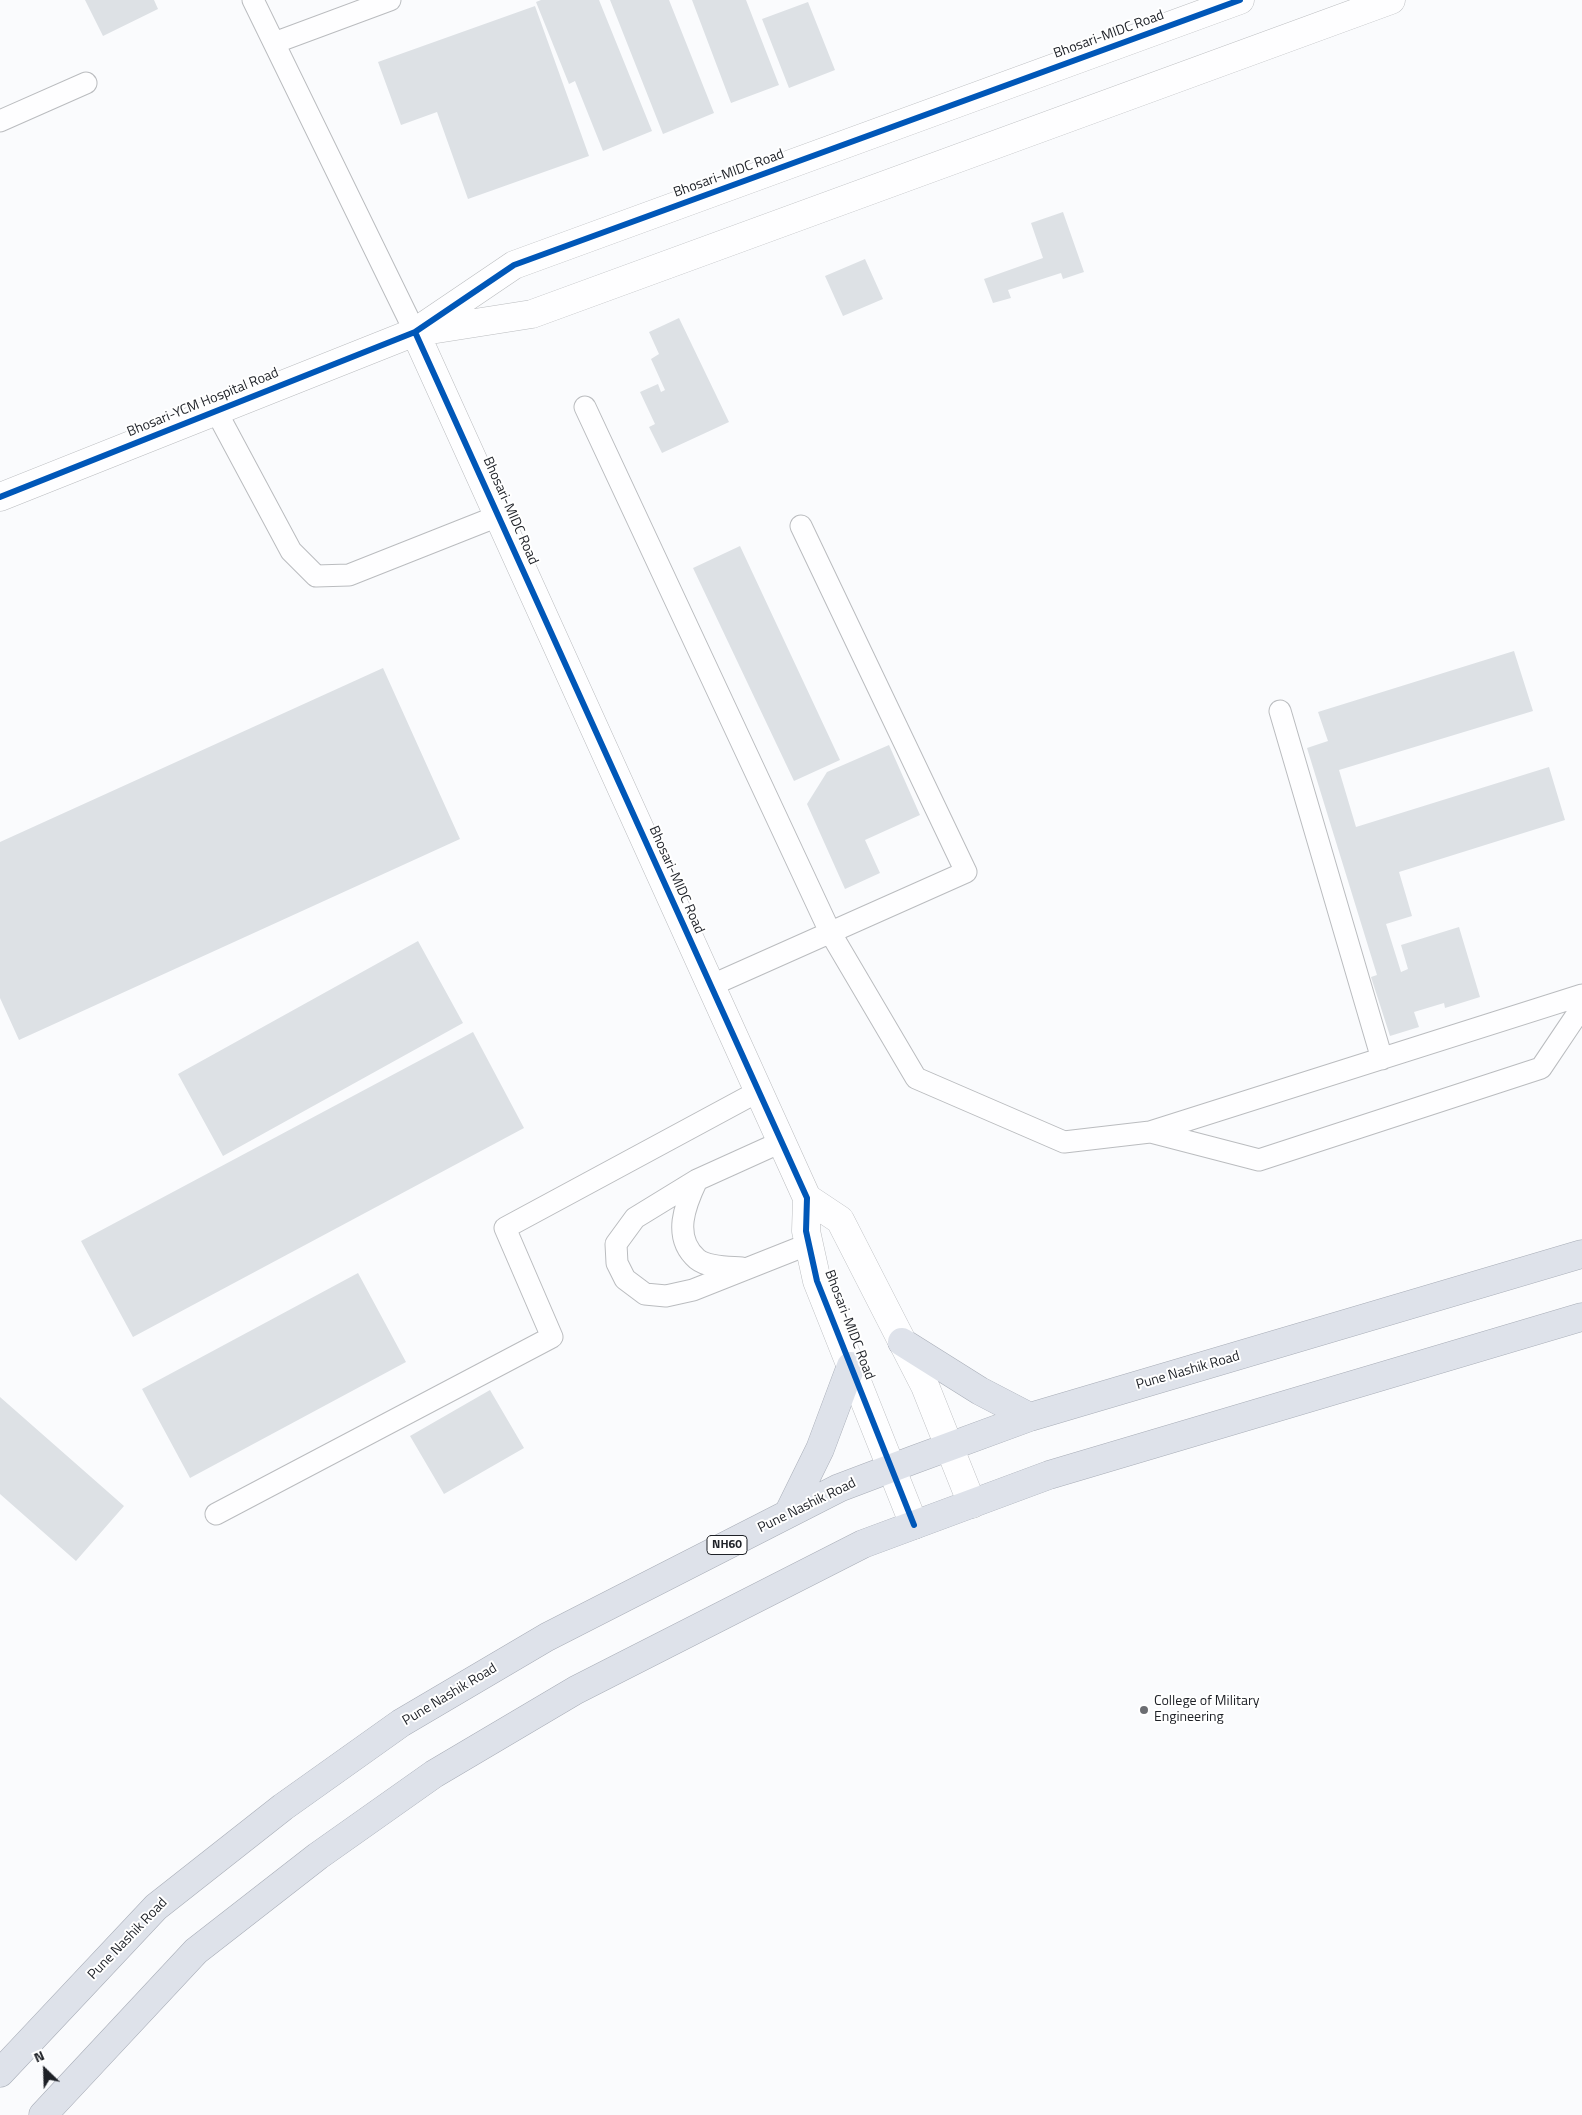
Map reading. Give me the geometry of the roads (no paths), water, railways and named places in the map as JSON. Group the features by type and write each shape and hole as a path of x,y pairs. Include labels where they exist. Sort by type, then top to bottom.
{"highway":[{"name":"Pune Nashik Road","path":"0,2073 156,1907 282,1807 401,1723 547,1637 839,1488 949,1447 1030,1418 1582,1254"},
{"path":"43,2115 196,1951 318,1856 434,1774 576,1690 863,1544 914,1525 1049,1475 1582,1317"},
{"path":"902,1342 980,1391 1030,1418"},
{"path":"788,1514 820,1449 851,1366"}],"street":[{"name":"Bhosari-MIDC Road","path":"914,1525 817,1281 806,1232 807,1198 415,332 514,265 1240,0"},
{"path":"415,332 532,314 1391,0"},
{"name":"Bhosari-YCM Hospital Road","path":"0,497 415,332"},
{"path":"807,1198 840,1220 925,1386 972,1504"}],"lane":[{"path":"253,0 415,332"},
{"path":"274,43 390,0"},
{"path":"0,120 86,83"},
{"path":"585,407 830,932 916,1078 1064,1142 1150,1132 1582,996"},
{"path":"216,412 292,551 316,576 350,575 498,516"},
{"path":"710,986 966,872 801,526"},
{"path":"1280,711 1382,1059"},
{"path":"1150,1132 1259,1160 1541,1068 1582,1007"},
{"path":"216,1514 552,1337 505,1228 759,1091"},
{"path":"781,1142 697,1180 635,1218 616,1244 617,1263 625,1279 645,1294 666,1296 693,1290 810,1244"},
{"path":"697,1180 686,1203 681,1222 687,1245 698,1260 717,1266 747,1268"}],"place":[{"name":"College of Military Engineering","path":"1144,1710"}]}
